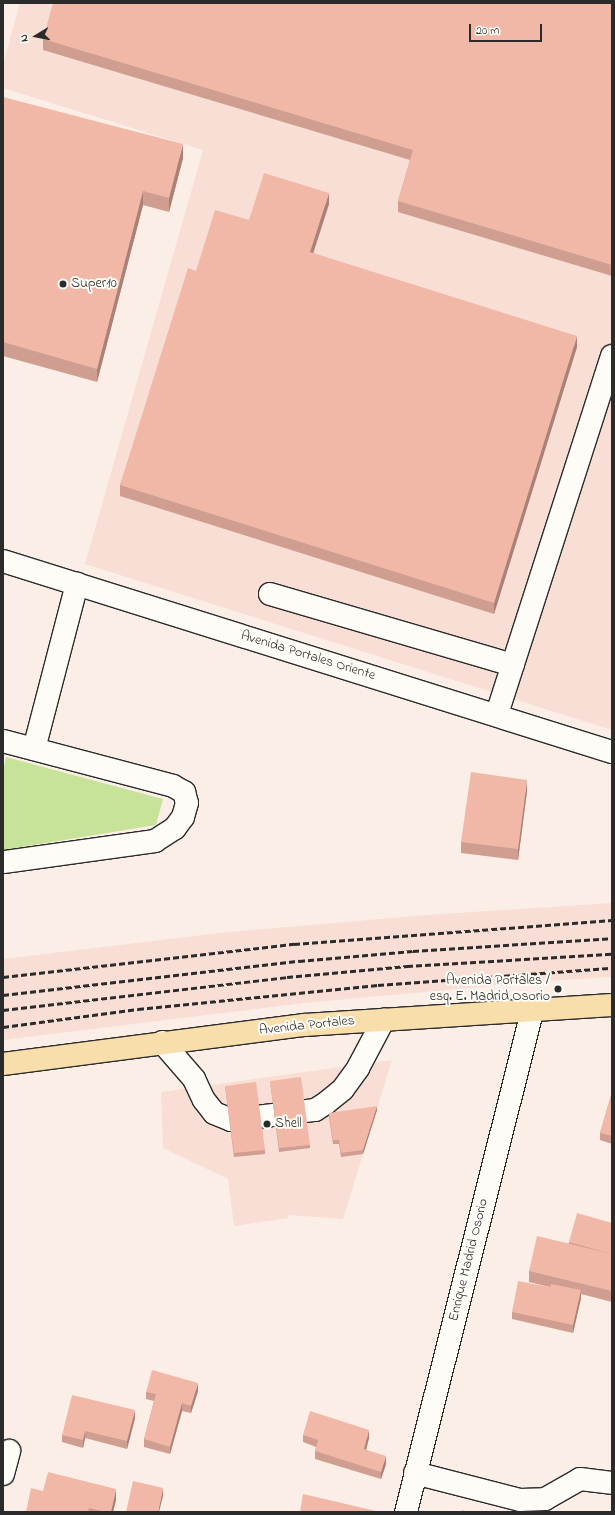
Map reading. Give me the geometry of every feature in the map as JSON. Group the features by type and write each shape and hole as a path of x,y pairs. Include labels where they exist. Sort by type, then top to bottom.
{"main road":[{"name":"Avenida Portales","path":"3,1064 162,1042 304,1025 533,1008 612,1006"}],"street":[{"path":"497,714 612,356"},
{"name":"Avenida Portales Oriente","path":"3,561 497,714 612,752"},
{"path":"34,749 76,584"},
{"path":"270,594 513,665"},
{"path":"3,741 173,786 184,792 187,803 183,817 174,828 155,841 3,862"},
{"name":"Enrique Madrid Osorio","path":"406,1512 533,1008"},
{"path":"162,1042 194,1079 204,1100 214,1113 231,1120 307,1111 326,1103 343,1089 358,1068 384,1019"},
{"path":"3,1474 9,1451"},
{"path":"415,1473 520,1500 545,1499 580,1479 612,1483"}],"shaded area":[{"path":"20,3 612,3 612,730 85,564 203,150 3,88 3,64"},
{"path":"612,903 612,977 545,981 304,1003 3,1040 3,959 228,932 427,915"},
{"path":"392,1060 343,1219 289,1215 288,1218 234,1226 228,1179 163,1148 161,1092"}],"green space":[{"path":"6,757 163,799 156,825 3,850 3,772"}],"building":[{"path":"53,3 612,3 612,265 398,201 413,150 43,39"},
{"name":"Super10","path":"3,97 183,144 169,198 143,191 97,369 3,342"},
{"path":"264,173 329,193 310,252 577,336 494,603 120,485 188,268 196,271 215,210 249,220"},
{"path":"471,772 527,780 518,849 461,842"},
{"path":"301,1077 310,1145 279,1148 270,1081"},
{"path":"256,1082 265,1150 234,1153 225,1086"},
{"path":"612,1092 612,1136 600,1133"},
{"path":"377,1106 363,1150 341,1153 339,1140 333,1140 329,1113"},
{"path":"577,1213 612,1223 612,1254 569,1242"},
{"path":"537,1236 612,1254 612,1291 529,1271"},
{"path":"518,1281 550,1287 551,1284 581,1290 573,1325 512,1312"},
{"path":"152,1370 198,1383 191,1406 182,1403 170,1447 144,1439 156,1394 146,1392"},
{"path":"72,1395 135,1410 127,1441 85,1431 83,1440 62,1435"},
{"path":"310,1411 369,1430 364,1449 386,1456 381,1472 315,1451 318,1440 303,1435"},
{"path":"48,1472 116,1489 111,1512 89,1508 88,1512 26,1512 31,1488 43,1491"},
{"path":"133,1481 163,1488 158,1512 126,1512"},
{"path":"303,1494 376,1511 300,1512"}],"railway":[{"path":"3,977 294,944 612,920"},
{"path":"3,995 299,961 413,951 612,938"},
{"path":"3,1010 287,977 407,966 612,954"},
{"path":"3,1027 138,1009 378,985 612,968"}],"place":[{"name":"Super10","path":"63,284"},
{"name":"Avenida Portales / esq. E. Madrid Osorio","path":"558,989"},
{"name":"Shell","path":"267,1124"}]}
